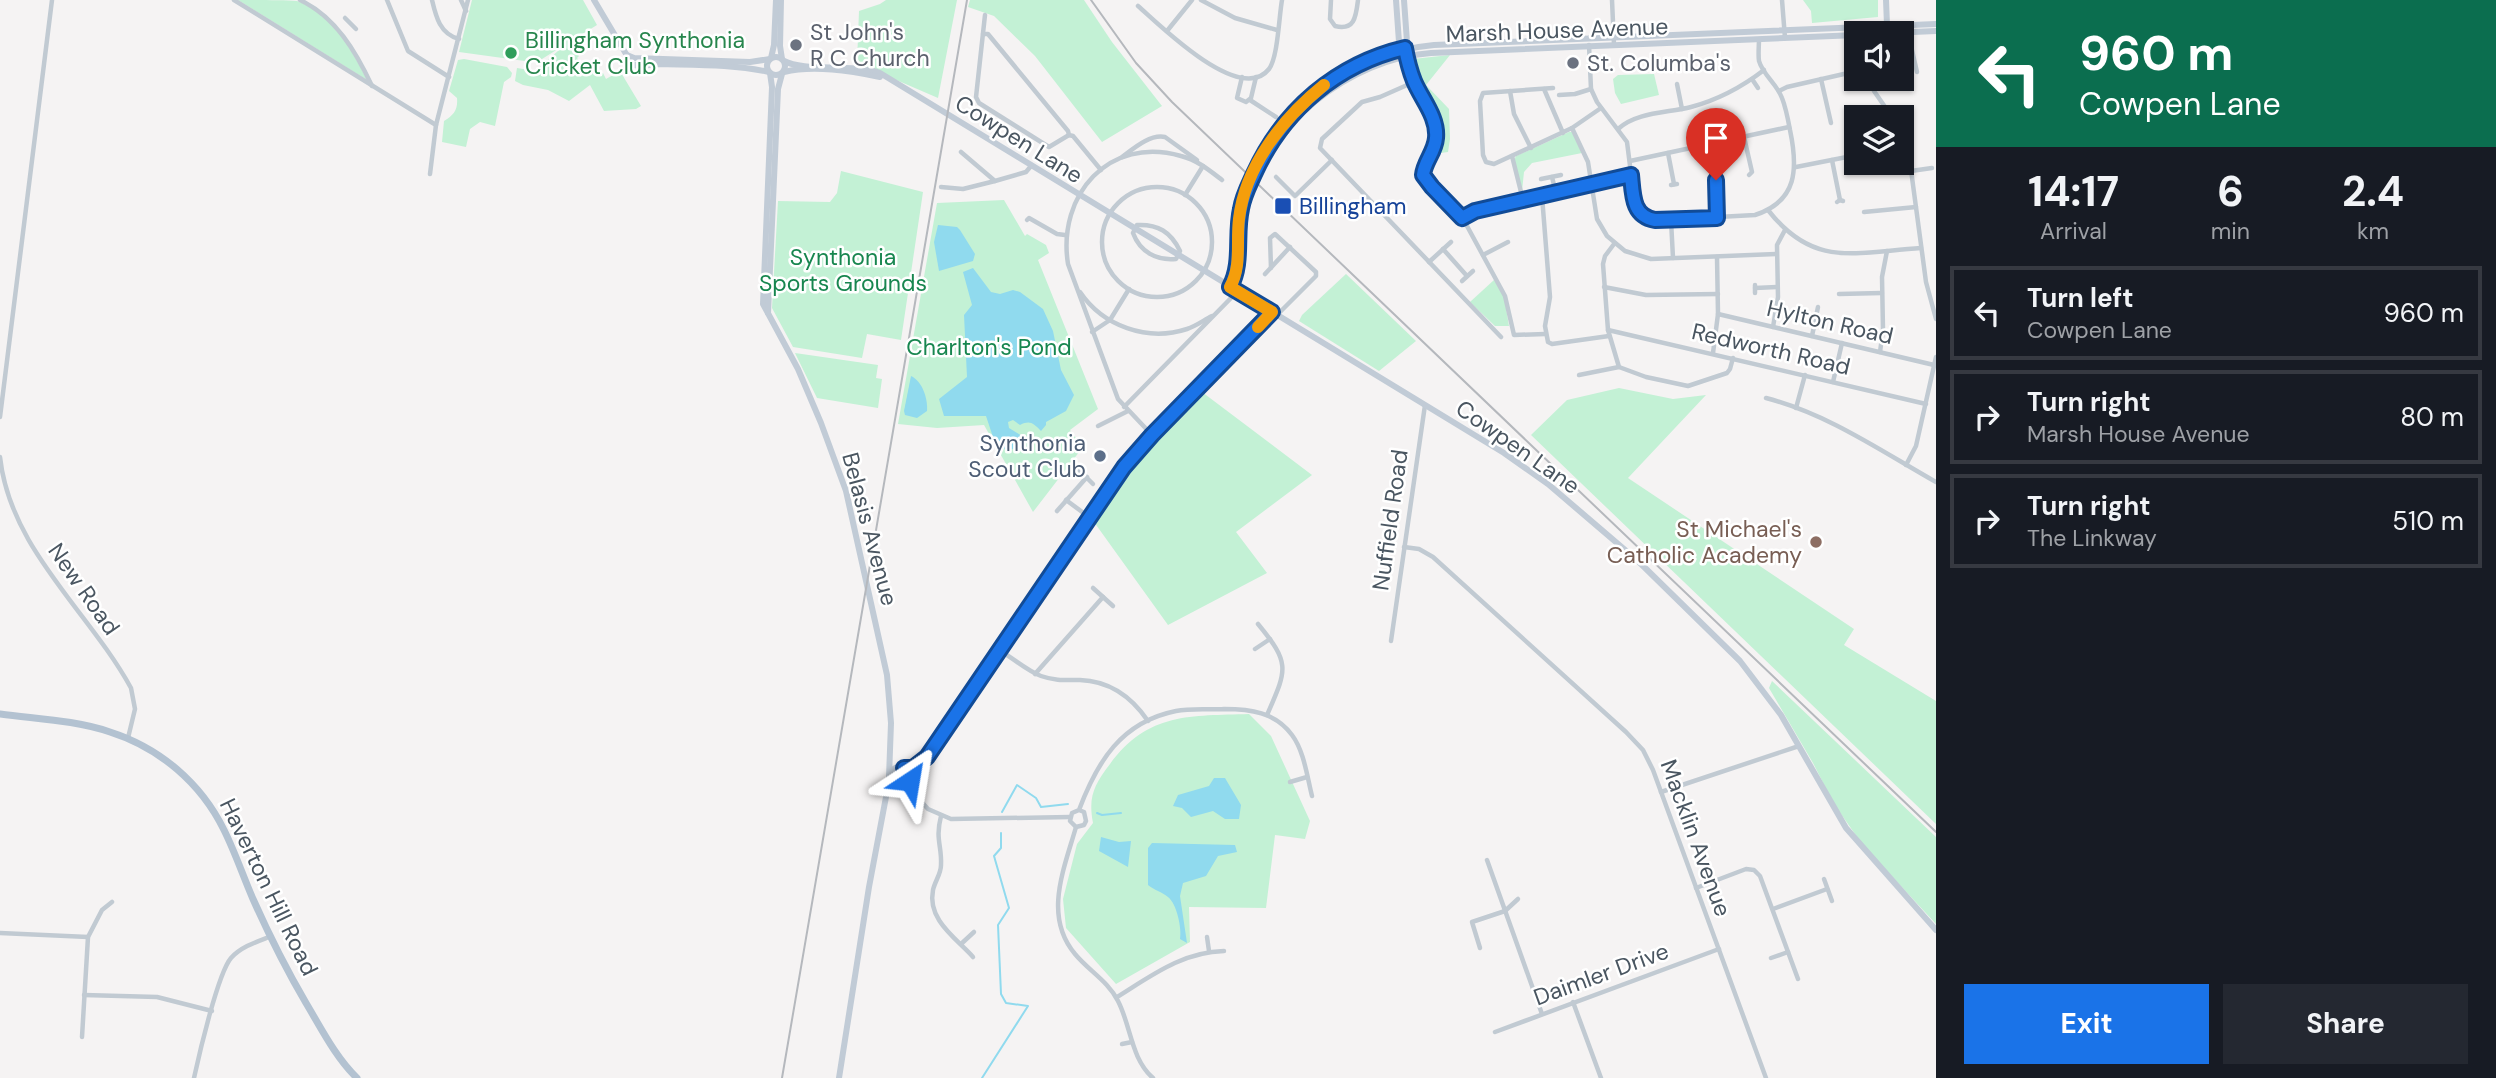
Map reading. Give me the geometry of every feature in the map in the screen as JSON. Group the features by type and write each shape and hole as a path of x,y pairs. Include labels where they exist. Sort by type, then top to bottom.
{"main road":[{"name":"Haverton Hill Road","path":"0,714 93,727 128,738 168,761 198,790 225,832 282,964 326,1036 357,1078"}],"street":[{"path":"0,417 51,0"},
{"path":"234,0 436,125"},
{"path":"300,0 308,2 341,33 361,62 372,86"},
{"path":"387,0 408,51 449,77"},
{"path":"432,0 443,30 447,35 459,39"},
{"path":"461,0 466,11"},
{"path":"430,174 436,125 468,0"},
{"path":"594,0 626,55 636,66 718,66 774,75 783,73"},
{"path":"768,313 772,87 767,65 775,45 776,0"},
{"path":"769,236 778,89 786,65 779,37 781,0"},
{"path":"1167,31 1192,0"},
{"path":"1200,0 1235,18 1277,30"},
{"path":"1138,6 1207,62 1242,77 1256,77 1272,64 1282,0"},
{"path":"1331,0 1330,19 1335,26 1346,28 1355,19 1358,0"},
{"path":"1396,0 1399,42 1405,48 1414,82 1432,115 1436,130 1435,148 1424,169 1425,180 1462,218 1505,296 1514,335 1545,334"},
{"path":"1404,0 1407,42 1405,48"},
{"path":"1612,0 1614,41"},
{"path":"1782,0 1784,34"},
{"path":"1886,0 1887,21"},
{"path":"985,15 976,97 979,103 1049,147 1069,135"},
{"path":"345,18 355,29"},
{"path":"341,33 351,24"},
{"name":"Marsh House Avenue","path":"1914,24 1936,24"},
{"name":"Marsh House Avenue","path":"1312,100 1372,67 1407,56 1589,46 1614,41 1844,31"},
{"path":"1914,33 1936,31"},
{"path":"983,34 988,34 1069,135 1073,136 1101,170"},
{"name":"Marsh House Avenue","path":"1784,34 1844,35"},
{"path":"1589,38 1591,89 1601,108 1627,142 1635,205 1640,214 1651,220 1671,220 1745,216 1768,210 1783,197 1792,180 1796,167 1789,127 1779,91 1759,58 1758,35"},
{"name":"Marsh House Avenue","path":"1233,289 1237,269 1239,216 1260,166 1276,133 1332,79 1364,61 1405,48 1589,38 1614,41"},
{"path":"626,55 634,58 759,62 777,57 783,60"},
{"path":"1914,59 1917,72"},
{"name":"Cowpen Lane","path":"783,60 885,78 1526,468 1638,561 1748,670 1781,715 1846,828 1936,930"},
{"name":"Cowpen Lane","path":"783,73 837,68"},
{"path":"1618,129 1633,119 1682,109 1718,97 1764,70"},
{"path":"1779,91 1844,74"},
{"path":"1242,77 1237,98 1246,102 1250,100 1275,117"},
{"path":"1250,100 1256,77"},
{"path":"1752,79 1758,88"},
{"path":"1820,79 1831,123"},
{"path":"1414,82 1362,102 1322,139 1320,148 1501,337"},
{"path":"1677,84 1682,109"},
{"path":"1553,88 1484,92 1480,101 1484,159 1488,164 1494,164 1563,133 1601,108"},
{"path":"1545,89 1563,133"},
{"path":"1559,95 1591,89"},
{"path":"1510,91 1514,114 1531,148"},
{"path":"1630,161 1789,127"},
{"path":"1572,128 1585,152 1597,219 1614,244 1638,257 1776,254"},
{"path":"1152,435 1118,399 1092,332 1068,264 1065,235 1070,210 1090,178 1152,137 1165,137 1223,180"},
{"path":"1744,137 1750,173 1758,174"},
{"path":"961,152 995,181"},
{"path":"1113,162 1158,152 1178,155 1204,166"},
{"path":"1668,153 1674,185"},
{"path":"1512,156 1523,200"},
{"path":"1796,167 1844,158"},
{"path":"1276,177 1295,196 1332,160"},
{"path":"1832,160 1840,201"},
{"path":"941,187 963,188 995,181 1026,172 1031,166"},
{"path":"1185,195 1204,166"},
{"path":"1914,171 1932,168"},
{"path":"1541,179 1561,175"},
{"path":"1462,218 1475,211 1631,175"},
{"path":"1912,175 1926,282 1936,319"},
{"path":"1552,177 1556,193"},
{"path":"1716,180 1717,218"},
{"path":"1167,188 1185,195 1198,205 1210,226 1211,252 1204,271 1193,284 1171,295 1146,296 1129,289 1113,275 1103,254 1103,233 1110,215 1121,201 1142,190 1167,188"},
{"path":"1542,196 1550,297 1545,334 1548,342 1552,344 1608,333"},
{"path":"1864,212 1916,207"},
{"path":"1768,210 1785,230 1802,243 1828,252 1845,254 1922,248"},
{"path":"1027,220 1029,218 1057,234 1065,235"},
{"path":"1671,220 1673,258"},
{"name":"Cowpen Lane","path":"1137,225 1160,228 1176,242 1180,251 1178,256 1169,260 1149,254 1135,239 1134,229 1137,225"},
{"path":"1773,327 1777,288 1776,254 1779,240 1785,230"},
{"path":"904,788 1124,467 1152,435 1274,314 1317,276 1316,272 1275,234 1270,236 1271,268"},
{"name":"Belasis Avenue","path":"769,236 763,304 798,369 846,491 887,675 891,747 889,779 839,1078"},
{"path":"1429,262 1451,242"},
{"path":"1483,255 1509,242"},
{"path":"1614,244 1603,260 1604,287 1608,333 1619,367"},
{"path":"1265,274 1290,247"},
{"path":"1443,249 1467,276"},
{"path":"1880,352 1882,272 1887,251"},
{"path":"1713,354 1718,314 1717,257"},
{"path":"1462,281 1473,271"},
{"path":"1075,285 1085,300 1110,320 1142,333 1159,334 1189,329 1212,316"},
{"path":"1604,287 1646,295 1718,294"},
{"path":"1755,289 1777,288"},
{"path":"1092,332 1110,320 1129,289"},
{"path":"1839,294 1882,293"},
{"path":"1097,427 1126,409 1231,298"},
{"path":"1812,336 1817,307"},
{"name":"Hylton Road","path":"1718,314 1934,365"},
{"path":"1189,329 1193,336"},
{"name":"Redworth Road","path":"1608,333 1733,358 1926,404"},
{"path":"1833,382 1842,343"},
{"path":"1578,375 1619,367 1646,377 1688,386 1727,373 1733,358"},
{"path":"1906,465 1916,446 1936,358"},
{"path":"1796,408 1805,375"},
{"path":"1765,398 1796,408 1874,444 1936,482"},
{"name":"Nuffield Road","path":"1391,641 1425,405"},
{"name":"New Road","path":"0,457 8,495 24,532 131,688 135,709 128,738"},
{"path":"1077,468 1093,484"},
{"path":"1057,511 1087,477"},
{"path":"1066,500 1089,517"},
{"name":"Macklin Avenue","path":"1404,547 1433,557 1626,732 1648,757 1766,1078"},
{"path":"1093,588 1113,607"},
{"path":"1035,674 1103,597"},
{"path":"1258,624 1279,650 1283,667 1280,684 1267,715"},
{"path":"1255,649 1270,639"},
{"path":"999,650 1035,674 1056,680 1087,681 1109,686 1130,700 1148,721"},
{"path":"923,762 913,768 892,769 889,779 893,787 904,788 928,809 941,816 958,820 1070,817 1079,810 1090,780 1108,751 1127,733 1163,715 1186,710 1244,709 1275,719 1292,735 1298,745 1312,796"},
{"path":"1661,792 1799,746"},
{"name":"Belasis Avenue","path":"891,747 902,767"},
{"path":"902,767 911,777"},
{"path":"1290,782 1307,777"},
{"name":"Belasis Avenue","path":"884,808 891,793 904,788"},
{"path":"1076,827 1086,821 1086,816 1079,810"},
{"path":"941,816 937,833 941,868 934,886 933,902 938,920 974,957"},
{"path":"1070,817 1072,825 1076,827"},
{"path":"1076,827 1058,891 1057,913 1062,933 1075,954 1117,997 1138,1060 1153,1078"},
{"path":"1487,860 1542,1014"},
{"path":"1696,888 1746,869 1754,870 1760,876 1798,979"},
{"path":"1824,879 1832,901"},
{"path":"1773,909 1827,889"},
{"path":"1480,948 1472,922 1505,911 1518,899"},
{"path":"82,1038 88,937 102,910 112,902"},
{"path":"961,944 974,932"},
{"path":"0,933 88,937"},
{"path":"194,1078 228,960 243,948 269,937"},
{"path":"1207,937 1209,951"},
{"name":"Daimler Drive","path":"1495,1032 1719,949"},
{"path":"1117,997 1176,961 1209,951 1224,951"},
{"path":"1771,958 1788,952"},
{"path":"85,995 157,997 212,1011"},
{"path":"1573,1002 1601,1078"},
{"path":"1122,1044 1132,1042"}],"green space":[{"path":"238,0 297,1 321,14 340,34 367,80"},
{"path":"472,0 583,0 597,25 571,41 579,56 577,58 586,65 589,63 599,75 603,73 606,79 620,71 641,106 636,109 604,111 590,85 569,101 548,90 515,81 517,68 535,71 566,44 542,59 525,61 459,52"},
{"path":"886,0 957,0 938,98 857,63 859,11"},
{"path":"970,0 1084,0 1112,42 1162,106 1102,142 1035,56 994,16 968,7"},
{"path":"1803,0 1878,0 1878,17 1812,23 1811,11"},
{"path":"1450,55 1426,85 1449,109 1448,152 1441,153 1430,171 1423,165 1430,140 1428,122 1412,64 1413,59"},
{"path":"458,60 507,67 512,73 504,82 495,126 480,122 470,129 466,147 442,142 444,121 453,114 457,106 457,98 449,91"},
{"path":"1654,74 1659,95 1621,104 1615,93 1613,79 1618,75"},
{"path":"1572,132 1582,153 1532,163 1524,172 1522,191 1514,160 1516,156"},
{"name":"Synthonia Sports Grounds","path":"841,171 923,192 901,340 867,334 862,358 793,347 772,308 778,201 830,202 837,193"},
{"name":"Charlton's Pond","path":"1004,200 1025,236 1027,234 1046,245 1049,253 1038,260 1098,409 1070,430 1083,447 1033,512 984,425 937,428 898,424 937,203"},
{"path":"1346,274 1416,341 1379,371 1299,321 1302,315"},
{"path":"1494,280 1504,296 1509,326 1495,326 1470,302"},
{"path":"795,353 878,365 876,378 882,379 878,408 817,398"},
{"path":"1619,388 1673,399 1706,395 1628,478 1854,629 1844,645 1936,701 1936,824 1531,435 1567,400"},
{"path":"1202,392 1312,475 1236,532 1267,573 1168,625 1094,522 1131,469"},
{"path":"1772,681 1936,837 1936,924 1862,844 1834,804 1769,688"},
{"path":"1249,714 1271,736 1310,821 1305,839 1275,835 1266,908 1189,907 1190,942 1116,984 1066,928 1063,899 1077,844 1093,823 1091,806 1096,785 1125,747 1155,726 1190,717"}],"water":[{"name":"Charlton's Pond","path":"938,225 957,227 960,230 975,254 973,261 939,271 934,242"},
{"name":"Charlton's Pond","path":"973,268 991,292 1020,292 1043,309 1053,331 1061,370 1074,395 1066,411 1046,422 1041,431 1031,423 1020,425 1013,420 1008,422 1009,428 1030,441 1008,451 995,443 986,416 944,416 939,399 967,377 964,315 972,305 963,272"},
{"path":"911,376 924,390 926,401 927,411 917,418 905,415 904,411"},
{"path":"1214,778 1225,778 1241,805 1239,819 1225,819 1213,811 1191,817 1182,808 1173,806 1178,795 1209,786"},
{"path":"1101,837 1119,842 1131,841 1128,867 1099,851"},
{"path":"1152,843 1235,845 1237,852 1218,856 1206,876 1183,883 1180,896 1187,943 1180,939 1178,917 1171,900 1148,885 1148,848"}],"waterway":[{"path":"1002,812 1017,785 1036,798 1041,807 1068,804"},
{"path":"1097,813 1121,813"},
{"path":"982,1078 1028,1006 1006,1003 1001,994 998,925 1009,908 994,856 1001,848 1001,833"}],"railway":[{"path":"782,1078 967,0"},
{"path":"1091,0 1136,63 1172,102 1936,832"}],"slow traffic":[{"path":"1258,327 1272,312 1230,287 1237,269 1238,224 1242,201 1258,164 1276,133 1294,112 1324,85"}],"place":[{"name":"St John's R C Church","path":"796,45"},
{"name":"Billingham Synthonia Cricket Club","path":"511,53"},
{"name":"St. Columba's","path":"1573,63"},
{"name":"Billingham","path":"1283,206"},
{"name":"Synthonia Scout Club","path":"1100,456"},
{"name":"St Michael's Catholic Academy","path":"1816,542"}],"route":[{"path":"910,781 910,774 904,768 913,768 927,757 1112,482 1152,435 1272,312 1230,287 1237,269 1238,224 1242,201 1258,164 1276,133 1322,86 1364,61 1405,48 1414,82 1435,122 1435,148 1423,175 1462,218 1475,211 1631,175 1635,205 1640,214 1647,218 1717,218 1716,180"}]}
